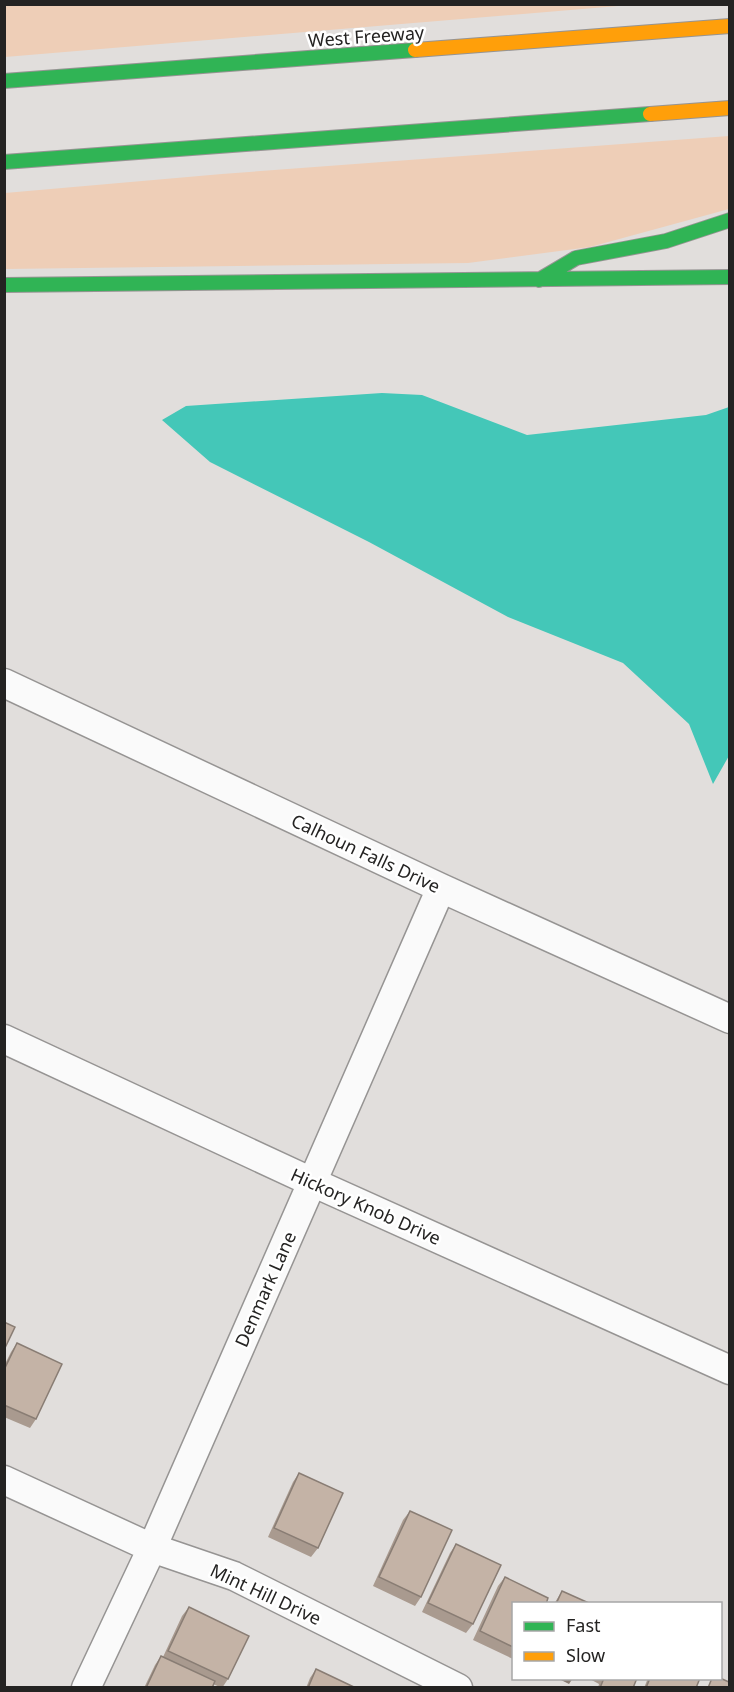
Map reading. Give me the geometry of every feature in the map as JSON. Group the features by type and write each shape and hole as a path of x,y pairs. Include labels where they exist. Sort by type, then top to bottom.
{"main road":[{"name":"West Freeway","path":"4,81 729,26"},
{"path":"4,162 729,108"},
{"path":"539,280 576,258 666,241 729,220"},
{"path":"4,285 729,277"}],"street":[{"name":"Calhoun Falls Drive","path":"4,683 441,888 729,1019"},
{"name":"Denmark Lane","path":"86,1688 152,1548 441,888"},
{"name":"Hickory Knob Drive","path":"4,1039 312,1182 729,1370"},
{"name":"Mint Hill Drive","path":"4,1480 152,1548 234,1576 449,1686"}],"shaded area":[{"path":"5,4 630,4 630,5 5,57"},
{"path":"729,136 729,209 590,247 468,263 5,269 5,193 222,174"}],"water":[{"path":"382,393 422,395 527,435 706,415 729,407 730,754 713,784 689,724 623,663 508,617 369,542 210,462 162,420 186,406"}],"building":[{"path":"4,1322 15,1327 4,1350"},
{"path":"17,1343 62,1364 36,1419 4,1405 4,1370"},
{"path":"299,1473 343,1493 318,1548 274,1528"},
{"path":"410,1511 452,1530 421,1597 379,1577"},
{"path":"456,1544 501,1565 473,1624 428,1603"},
{"path":"505,1577 548,1598 547,1602 512,1602 512,1647 480,1631"},
{"path":"562,1591 587,1602 557,1602"},
{"path":"189,1607 249,1636 228,1679 168,1651"},
{"path":"161,1656 215,1681 212,1688 146,1688"},
{"path":"316,1669 356,1688 308,1688"},
{"path":"722,1679 729,1682 729,1688 708,1688 711,1680"},
{"path":"603,1680 636,1680 633,1688 600,1688"},
{"path":"649,1680 699,1680 696,1688 646,1688"}],"traffic: fast":[{"path":"4,81 415,50"},
{"path":"4,162 650,114"},
{"path":"539,280 576,258 666,241 730,220"},
{"path":"4,285 730,277"}],"traffic: slow":[{"path":"415,50 730,26"},
{"path":"650,114 730,108"}]}
